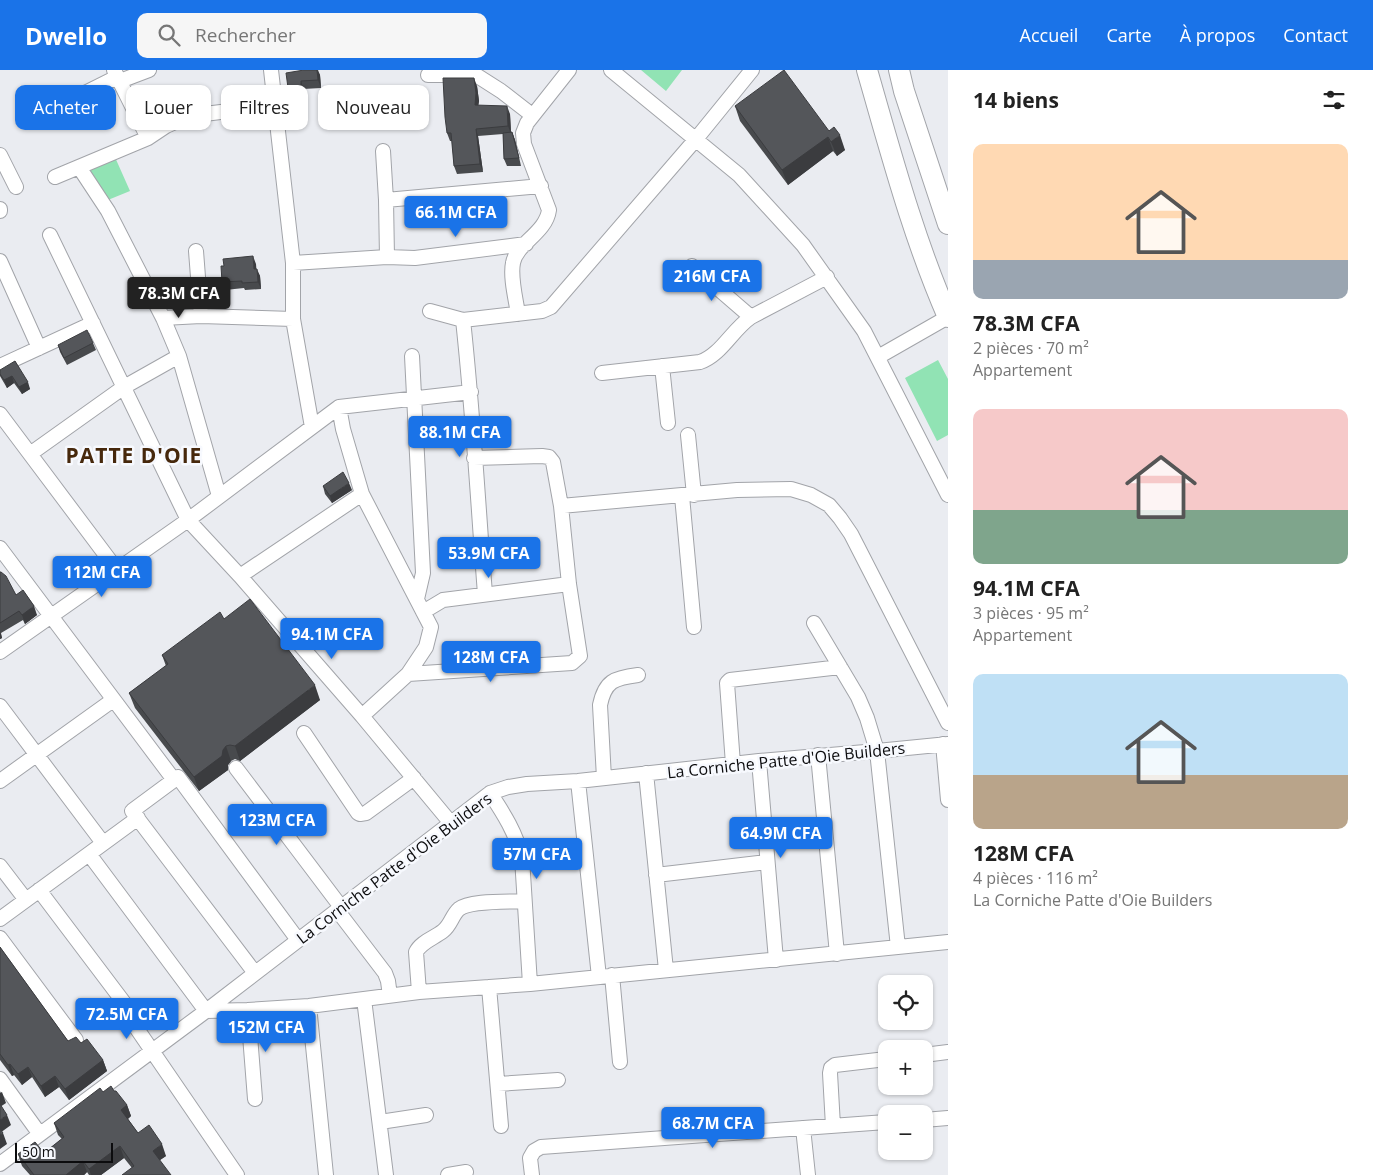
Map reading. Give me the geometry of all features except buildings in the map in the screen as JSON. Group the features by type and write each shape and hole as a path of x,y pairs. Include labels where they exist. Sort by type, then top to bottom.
{"highway":[{"path":"866,70 926,265 948,317"},
{"path":"899,70 904,91 948,224"}],"street":[{"path":"100,85 117,76 149,70"},
{"path":"271,70 273,85"},
{"path":"518,314 512,270 513,262 516,254 548,218 549,210 524,144 523,133 532,115 569,70"},
{"path":"611,70 739,175 803,245 827,277 878,356 948,495"},
{"path":"430,311 463,320 542,311 551,307 696,139 752,70"},
{"path":"433,73 476,76 501,91 532,115"},
{"path":"117,76 148,138"},
{"path":"55,177 148,138 166,126 189,116 221,112"},
{"path":"279,130 293,263 293,319 312,427"},
{"path":"383,151 386,200 386,257"},
{"path":"0,155 16,187"},
{"path":"79,168 108,211 163,318 179,356 219,496"},
{"path":"386,200 541,186"},
{"path":"50,235 188,520 240,576 362,716 450,822"},
{"path":"293,263 386,257 415,258 526,244"},
{"path":"196,252 200,316"},
{"path":"0,261 39,348"},
{"path":"692,266 751,317"},
{"path":"602,373 700,362 709,359 740,324 827,277"},
{"path":"163,318 200,316 293,319"},
{"path":"878,356 948,317"},
{"path":"463,320 471,392 474,458 485,594"},
{"path":"0,366 93,323"},
{"path":"30,454 124,386 179,356"},
{"path":"412,356 423,573 417,599"},
{"path":"662,366 668,423"},
{"path":"0,652 188,520 338,407 471,392"},
{"path":"338,407 362,494 431,627 426,648 408,674 362,716"},
{"path":"0,414 5,431 30,454 117,570"},
{"path":"688,435 688,496 694,627"},
{"path":"408,674 572,663 580,656 569,584 561,506 553,462 549,457 542,456 474,458"},
{"path":"561,506 688,496 737,490 791,489 811,495 828,505 851,534 948,723"},
{"path":"240,576 362,494"},
{"path":"0,548 174,780"},
{"path":"423,612 443,600 569,584"},
{"path":"814,623 858,697 867,718 877,752 898,947"},
{"path":"733,764 726,683 730,680 840,667"},
{"path":"604,778 600,705 602,694 615,679 638,675"},
{"path":"0,781 113,700"},
{"path":"0,706 103,844"},
{"path":"304,733 360,814 366,813 414,778"},
{"path":"946,744 948,800"},
{"name":"La Corniche Patte d'Oie Builders","path":"0,1164 255,973 490,793 508,787 527,784 578,781 758,761 877,752 946,744"},
{"path":"818,755 837,954"},
{"path":"758,761 776,960"},
{"path":"236,768 385,973 390,996"},
{"path":"646,774 666,970"},
{"path":"255,973 132,811 178,777 298,940"},
{"path":"578,781 620,1062"},
{"path":"490,793 506,816 517,840 522,858 530,984"},
{"path":"0,919 138,818"},
{"path":"89,854 206,1010 248,1010 309,1006 419,992 530,984 948,942"},
{"path":"656,875 766,862"},
{"path":"0,866 26,900"},
{"path":"39,890 128,1008 133,1023 237,1175"},
{"path":"419,992 416,952 423,944 447,928 455,913 461,907 471,904 524,901"},
{"path":"0,938 76,1040"},
{"path":"489,987 501,1126"},
{"path":"364,999 386,1175"},
{"path":"309,1006 326,1175"},
{"path":"248,1010 255,1098"},
{"path":"933,1054 948,1052"},
{"path":"833,1126 831,1068 835,1065 878,1060"},
{"path":"0,1079 39,1133"},
{"path":"498,1084 558,1080"},
{"path":"380,1122 426,1115"},
{"path":"933,1119 948,1118"},
{"path":"532,1175 530,1158 534,1151 541,1147 878,1123"},
{"path":"803,1128 808,1175"},
{"path":"448,1175 466,1172"}],"green space":[{"path":"641,70 682,70 666,91"},
{"path":"114,155 130,191 103,202 88,165"},
{"path":"938,360 948,379 948,435 937,441 905,378"}],"district":[{"name":"PATTE D'OIE","path":"134,455"}]}
